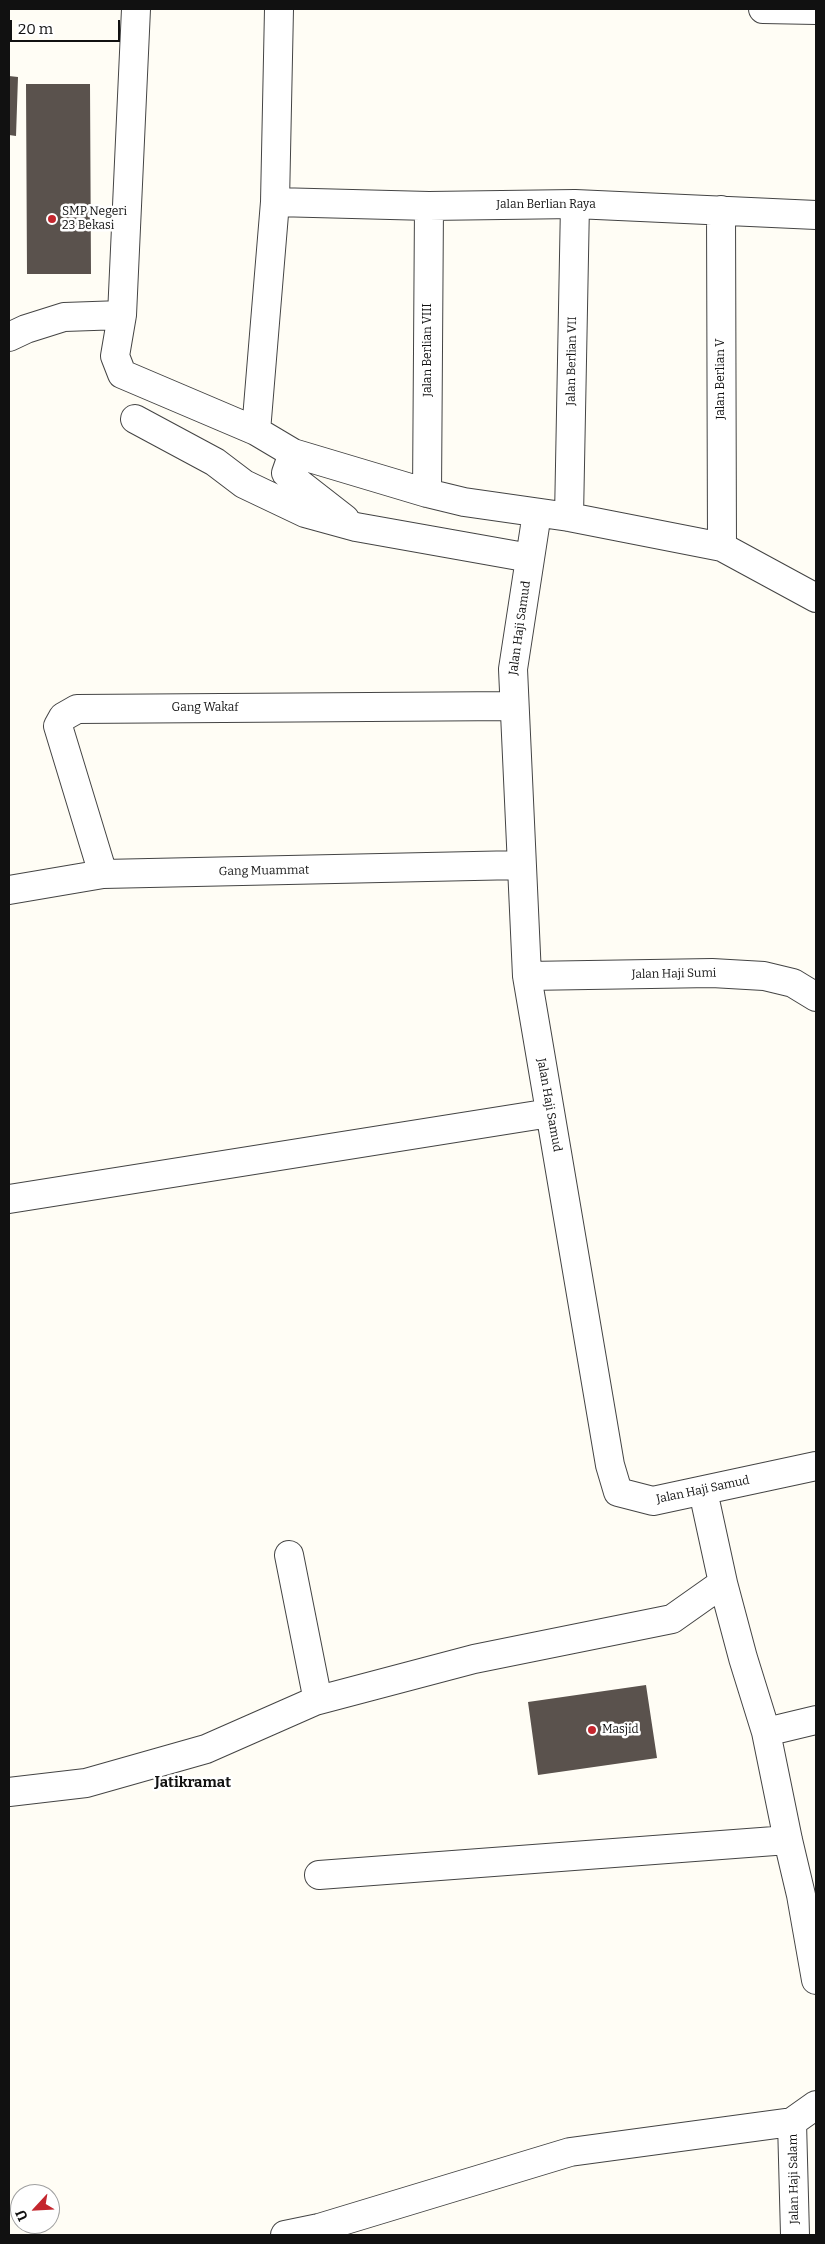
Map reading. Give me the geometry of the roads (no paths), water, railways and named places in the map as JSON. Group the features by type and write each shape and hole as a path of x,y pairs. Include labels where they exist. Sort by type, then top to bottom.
{"street":[{"path":"136,9 122,315 115,356 122,374 256,431 293,454 464,502 569,517 722,547 816,598"},
{"path":"256,431 275,202 279,9"},
{"path":"764,9 816,10"},
{"name":"Jalan Berlian Raya","path":"275,202 429,206 575,204 816,215"},
{"name":"Jalan Berlian VII","path":"569,517 575,204"},
{"name":"Jalan Berlian VIII","path":"427,493 429,206"},
{"name":"Jalan Berlian V","path":"721,210 722,547"},
{"path":"9,337 26,329 64,317 122,315"},
{"path":"135,419 215,462 244,484 305,513 356,528 530,558"},
{"path":"293,454 286,474 356,528"},
{"name":"Jalan Haji Samud","path":"537,513 513,669 520,864 527,976 610,1465 618,1492 653,1501 816,1466"},
{"name":"Gang Wakaf","path":"103,874 58,726 63,717 77,709 514,706"},
{"name":"Gang Muammat","path":"9,890 103,874 520,864"},
{"name":"Jalan Haji Sumi","path":"527,976 712,973 764,976 793,983 816,996"},
{"path":"9,1199 550,1113"},
{"path":"703,1490 723,1583 743,1658 766,1732 788,1840 809,1894 816,1980"},
{"path":"289,1555 316,1691 315,1702"},
{"path":"9,1792 86,1783 206,1749 315,1702 474,1659 672,1619 723,1583"},
{"path":"766,1732 816,1720"},
{"path":"320,1875 788,1840"},
{"path":"285,2235 319,2228 570,2152 792,2122 816,2105"},
{"name":"Jalan Haji Salam","path":"792,2122 795,2235"}],"place":[{"name":"SMP Negeri 23 Bekasi","path":"52,219"},
{"name":"Masjid","path":"592,1730"}],"district":[{"name":"Jatikramat","path":"193,1783"}]}
